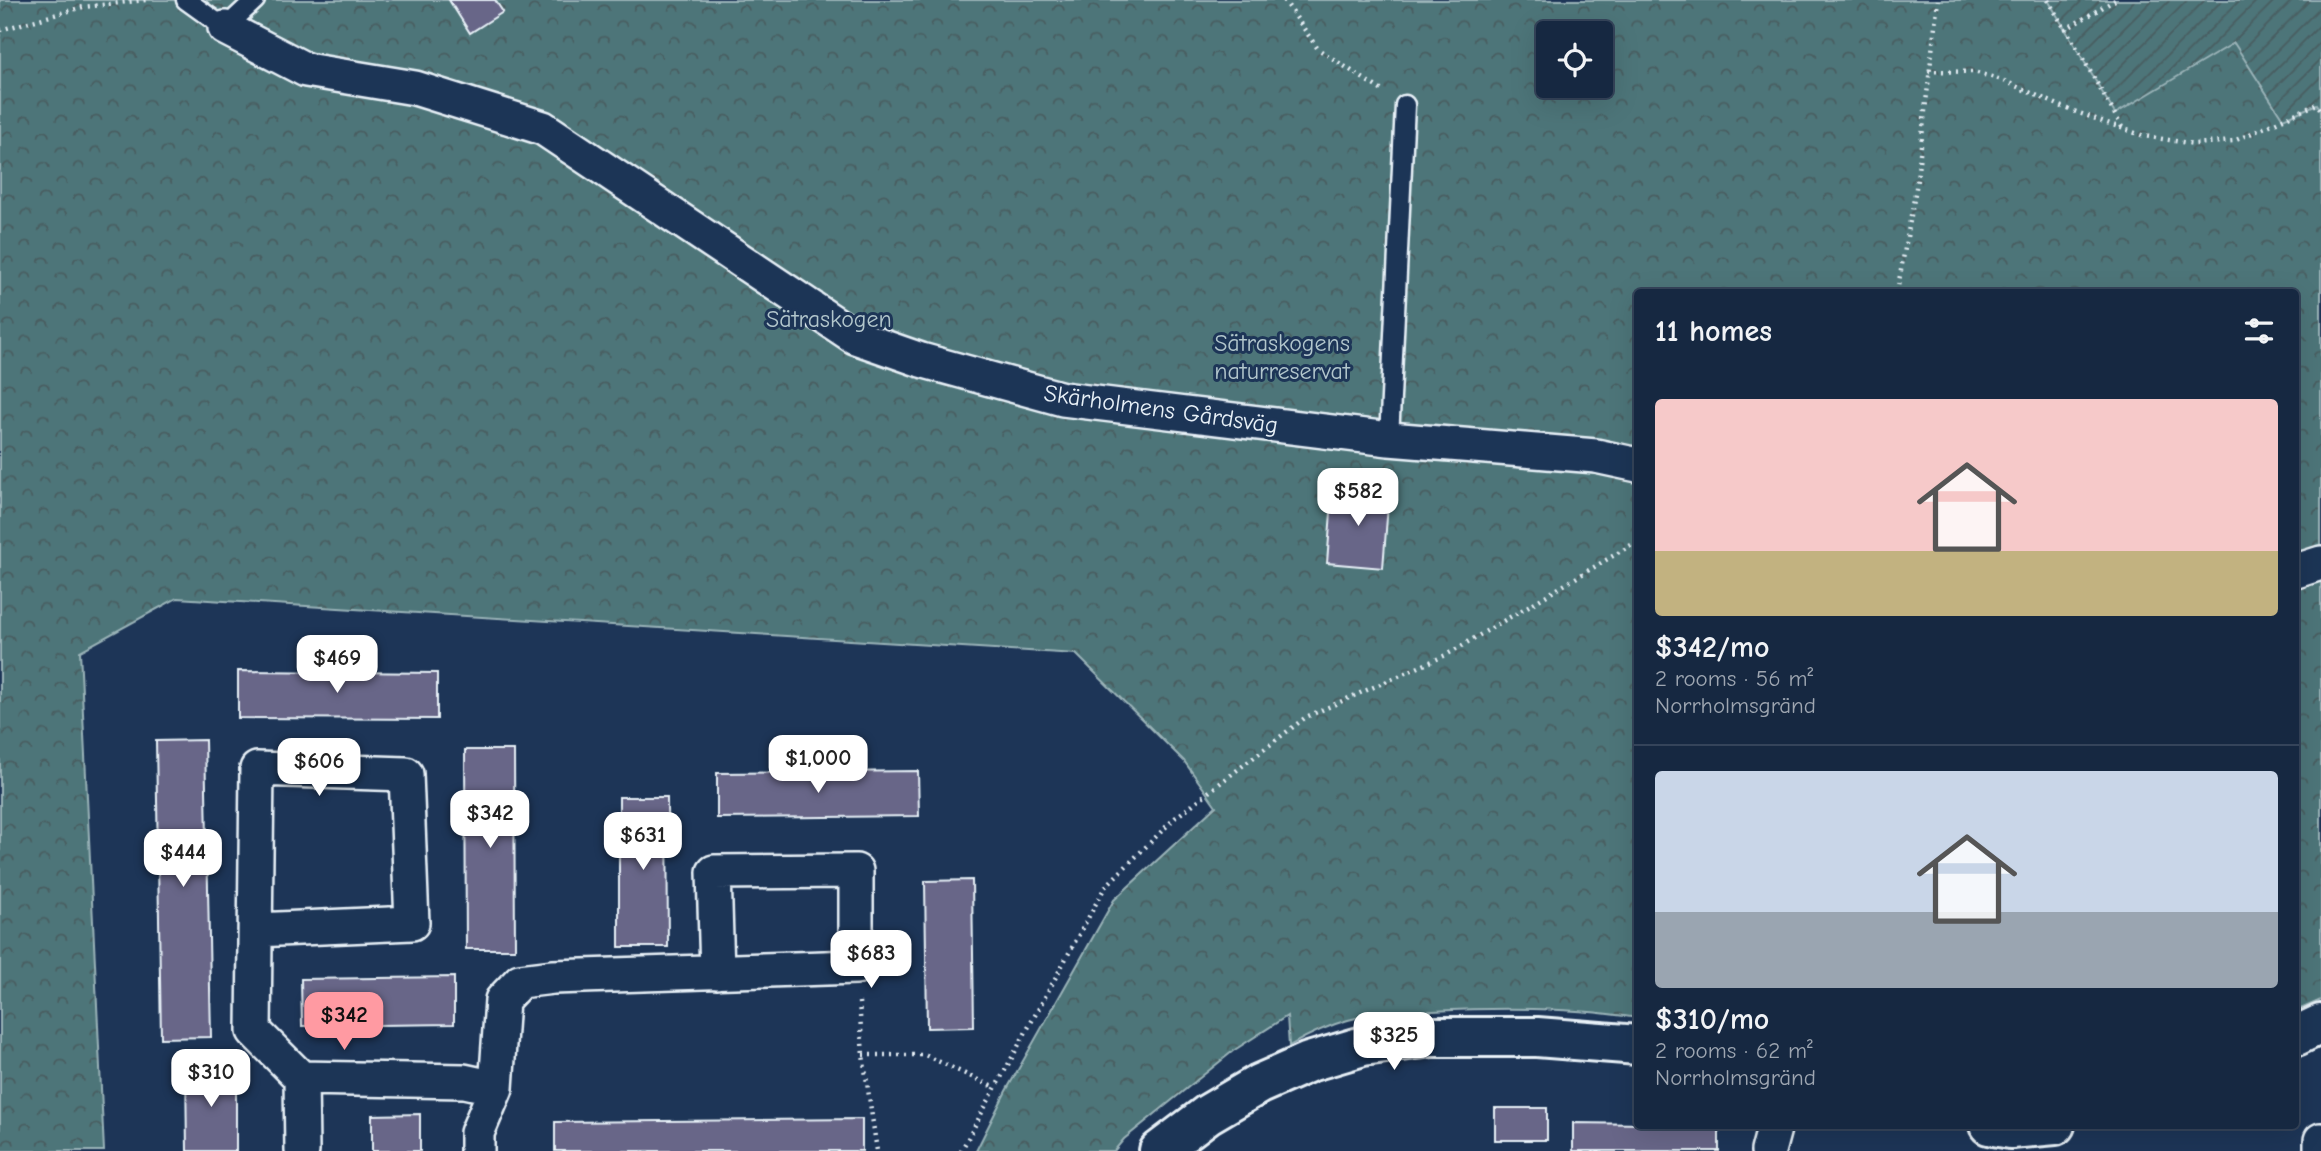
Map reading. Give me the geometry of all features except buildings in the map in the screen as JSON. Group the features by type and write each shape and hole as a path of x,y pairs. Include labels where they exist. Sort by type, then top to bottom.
{"street":[{"name":"Skärholmens Gårdsväg","path":"225,28 306,70 415,88 543,128 855,337 921,360 1063,399 1389,439 1596,456 1634,464"},
{"path":"2299,570 2321,563"},
{"path":"256,930 412,923 406,774 257,769 254,1031 301,1079 302,1151"},
{"path":"477,1151 477,1133 496,1088 502,1000 520,981 553,977 717,972 856,967 856,871 714,872 717,972"},
{"path":"2299,1035 2321,1024"},
{"path":"1159,1151 1208,1114 1259,1083 1309,1062 1363,1046 1432,1037 1538,1037 1634,1045"},
{"path":"301,1079 464,1081 496,1088"},
{"path":"1768,1151 1773,1129"},
{"path":"2321,1140 2321,1151"}],"lane":[{"path":"186,0 225,28 255,0"},
{"path":"1389,439 1405,106"}],"path":[{"path":"0,30 83,7 146,0"},
{"path":"1284,0 1318,49 1405,106"},
{"path":"1899,289 1916,188 1938,0"},
{"path":"2048,0 2123,128"},
{"path":"2066,29 2115,0"},
{"path":"1928,71 1983,74 2065,108 2144,136 2194,144 2234,141 2319,102 2321,110"},
{"path":"961,1151 1105,887 1175,818 1306,717 1446,655 1634,543"},
{"path":"856,967 863,1055 877,1151"},
{"path":"863,1055 925,1055 995,1088"}],"green space":[{"name":"Sätraskogen","path":"0,0 2321,0 2321,1000 2299,1010 2299,289 1634,289 1634,1018 1536,1009 1390,1013 1340,1022 1289,1046 1287,1016 1233,1051 1124,1139 1114,1151 976,1151 1006,1091 1114,900 1216,806 1184,761 1076,654 177,598 80,651 104,1151 0,1151"},
{"path":"2048,0 2321,0 2321,110 2317,104 2283,119 2234,43 2115,114"}],"park label":[{"name":"Sätraskogens naturreservat","path":"1282,357"}]}
